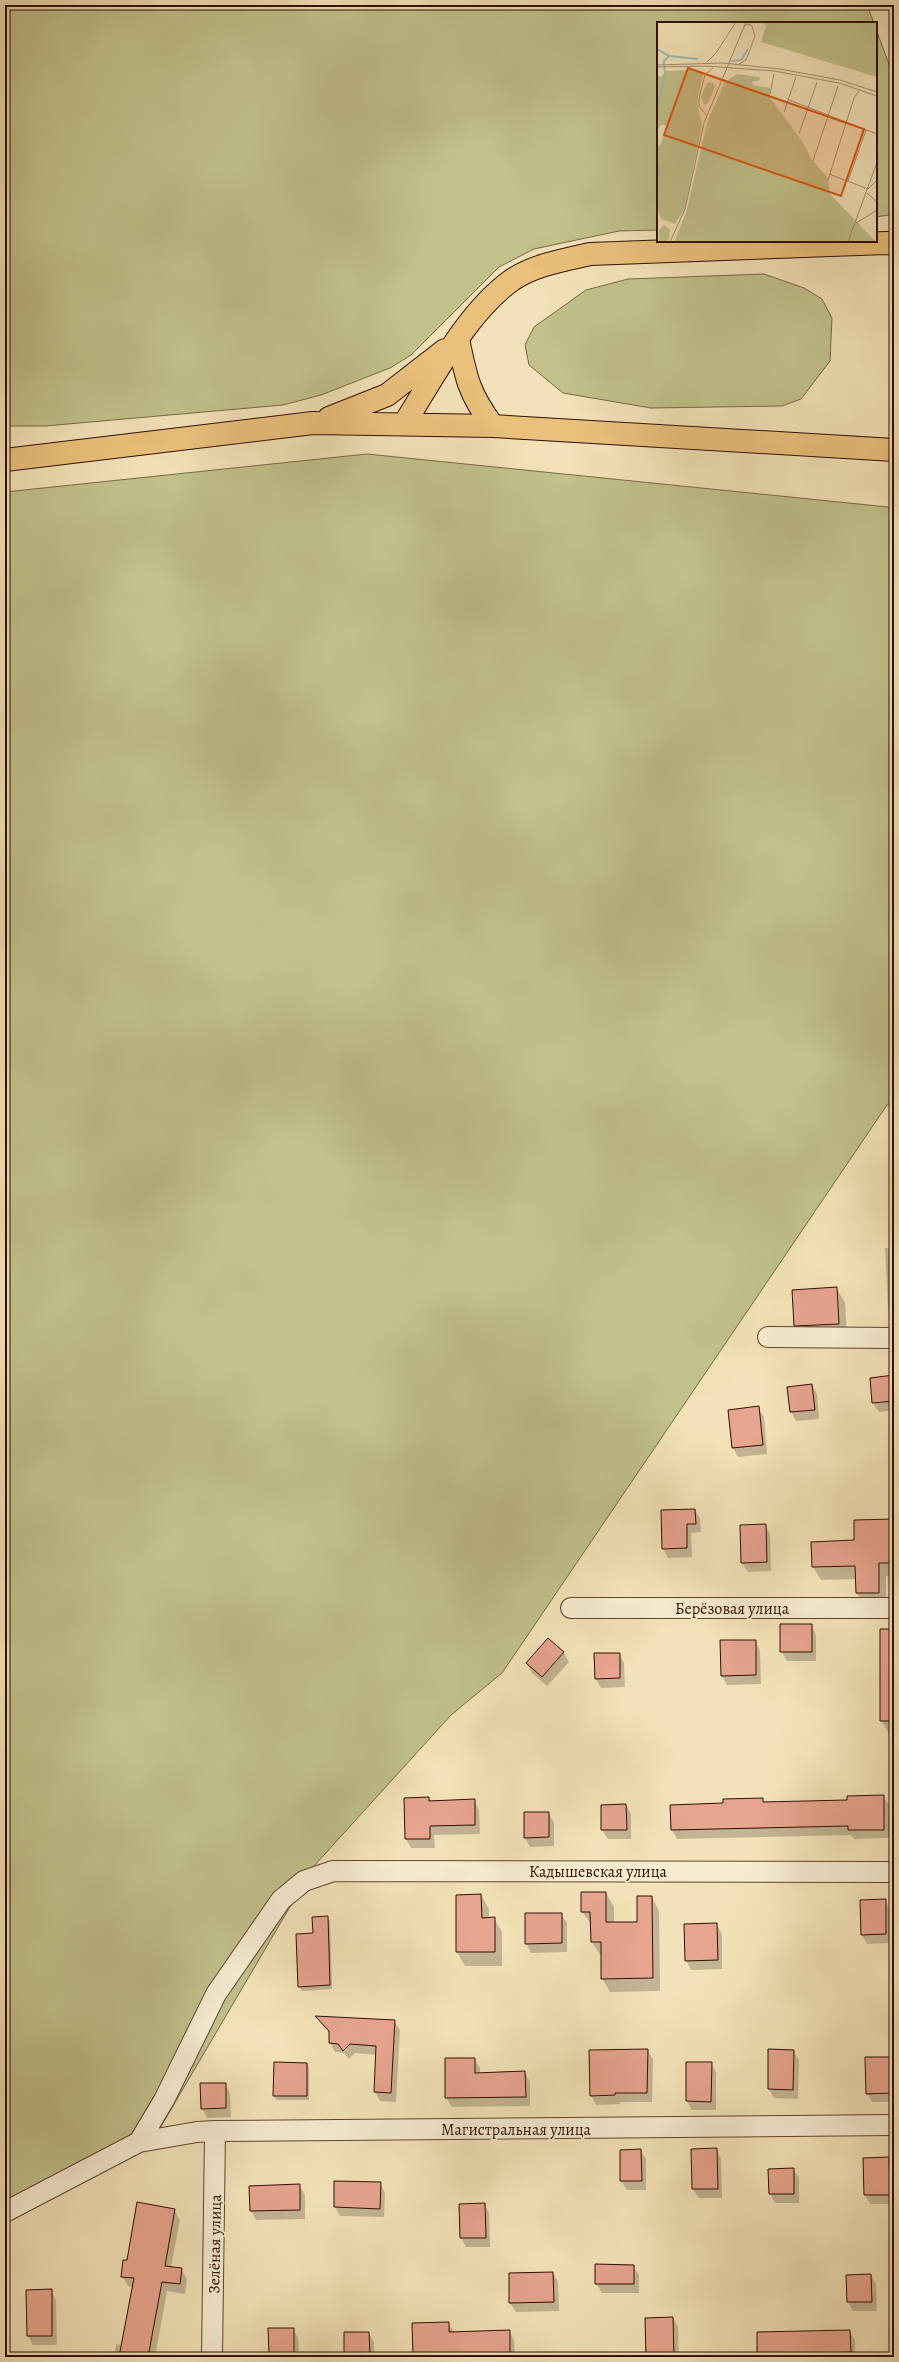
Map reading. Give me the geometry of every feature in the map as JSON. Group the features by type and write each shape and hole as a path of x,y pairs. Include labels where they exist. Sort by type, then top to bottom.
{"main road":[{"path":"404,424 458,339 481,309 513,279 564,260 590,254 891,242"},
{"path":"313,423 342,414 387,394 458,339"},
{"path":"458,339 466,375 473,397 493,426"},
{"path":"5,460 313,423 493,426 894,450"}],"street":[{"path":"768,1337 894,1338"},
{"name":"Берёзовая улица","path":"570,1608 894,1608"},
{"name":"Кадышевская улица","path":"139,2142 164,2100 216,1994 280,1900 304,1881 333,1870 894,1872"},
{"name":"Магистральная улица","path":"139,2142 197,2132 215,2131 894,2126"},
{"name":"Зелёная улица","path":"212,2357 215,2131"},
{"path":"5,2212 139,2142"}],"shaded area":[{"path":"5,5 867,5 874,22 657,22 657,230 619,231 534,249 499,267 411,355 390,368 321,395 283,405 45,426 5,426"},
{"path":"877,32 894,78 894,211 889,215 877,217"},
{"path":"764,274 804,288 822,299 832,318 830,361 801,399 782,406 651,408 563,393 529,365 525,345 534,327 586,290 628,279"},
{"path":"367,454 888,507 894,511 894,1101 887,1105 502,1673 451,1715 314,1866 160,2128 5,2209 5,492"}],"building":[{"path":"837,1287 839,1324 794,1326 792,1290"},
{"path":"894,1375 894,1401 872,1403 870,1378"},
{"path":"812,1384 815,1410 790,1412 787,1387"},
{"path":"759,1406 763,1445 732,1448 728,1410"},
{"path":"695,1509 696,1524 687,1524 687,1548 662,1549 661,1510"},
{"path":"894,1519 894,1563 879,1563 879,1593 856,1593 855,1566 812,1567 811,1542 854,1540 854,1520"},
{"path":"766,1524 767,1562 741,1563 740,1525"},
{"path":"780,1624 812,1624 812,1652 780,1652"},
{"path":"880,1629 894,1629 894,1721 880,1721"},
{"path":"548,1638 564,1652 542,1677 526,1663"},
{"path":"720,1640 756,1640 756,1675 721,1676"},
{"path":"594,1653 620,1653 620,1678 595,1679"},
{"path":"884,1795 884,1830 848,1830 848,1826 671,1830 670,1805 723,1803 723,1799 763,1798 763,1802 847,1800 847,1796"},
{"path":"429,1797 429,1801 475,1799 475,1825 430,1826 430,1839 405,1839 404,1798"},
{"path":"626,1804 627,1830 601,1830 601,1805"},
{"path":"524,1812 549,1812 549,1837 524,1838"},
{"path":"581,1892 606,1892 606,1922 637,1922 637,1896 652,1896 653,1978 601,1979 601,1942 591,1942 590,1912 581,1912"},
{"path":"481,1894 482,1918 495,1917 495,1952 456,1952 456,1895"},
{"path":"886,1899 886,1934 861,1935 860,1900"},
{"path":"525,1913 562,1913 562,1943 525,1944"},
{"path":"328,1916 330,1985 298,1987 296,1934 313,1933 312,1917"},
{"path":"717,1923 718,1960 685,1961 684,1924"},
{"path":"315,2016 395,2020 391,2093 374,2092 376,2046 350,2044 343,2051 338,2044 329,2043 329,2031"},
{"path":"648,2049 647,2093 615,2093 615,2095 590,2096 589,2050"},
{"path":"768,2049 794,2050 793,2090 768,2089"},
{"path":"865,2057 890,2057 891,2093 866,2094"},
{"path":"445,2058 475,2058 475,2073 525,2071 526,2097 445,2098"},
{"path":"274,2062 307,2063 307,2096 273,2096"},
{"path":"686,2062 712,2062 711,2102 686,2101"},
{"path":"200,2083 226,2083 226,2108 201,2109"},
{"path":"717,2148 718,2189 692,2189 691,2149"},
{"path":"641,2149 642,2181 620,2181 620,2150"},
{"path":"889,2157 890,2195 864,2195 863,2158"},
{"path":"794,2168 794,2194 769,2194 768,2169"},
{"path":"334,2181 381,2182 380,2209 334,2207"},
{"path":"300,2184 300,2210 250,2211 249,2186"},
{"path":"137,2202 175,2209 165,2266 182,2268 180,2284 162,2282 148,2357 119,2357 134,2278 121,2277 123,2260 127,2260"},
{"path":"485,2203 486,2238 460,2238 459,2204"},
{"path":"595,2264 634,2265 634,2284 595,2284"},
{"path":"553,2272 554,2302 509,2303 509,2273"},
{"path":"871,2274 872,2302 847,2302 846,2275"},
{"path":"52,2289 52,2336 27,2336 26,2290"},
{"path":"673,2317 674,2357 646,2357 645,2318"},
{"path":"449,2322 449,2332 510,2330 510,2356 413,2357 412,2323"},
{"path":"268,2328 294,2328 294,2353 269,2354"},
{"path":"850,2330 851,2352 826,2353 826,2357 808,2357 808,2353 757,2354 757,2332"},
{"path":"344,2332 369,2332 370,2357 344,2357"}]}
